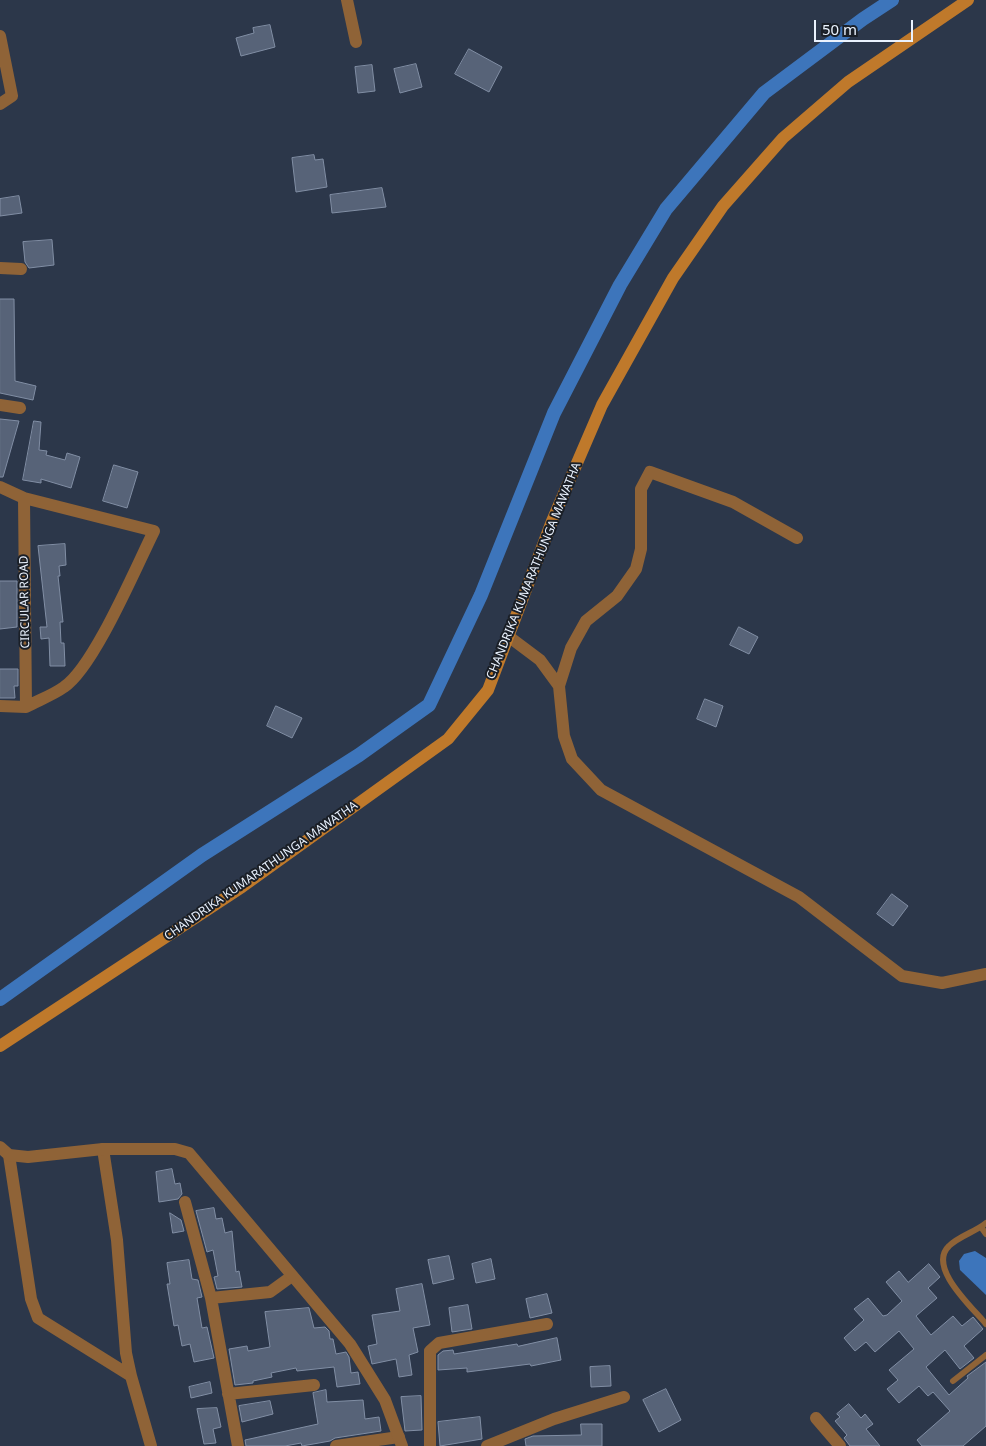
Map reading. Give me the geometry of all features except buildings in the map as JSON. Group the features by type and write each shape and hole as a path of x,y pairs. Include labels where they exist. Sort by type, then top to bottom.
{"main road":[{"name":"CHANDRIKA KUMARATHUNGA MAWATHA","path":"0,1046 242,887 448,739 488,690 552,520 602,405 673,278 723,206 783,138 848,82 968,0"}],"street":[{"path":"347,0 356,42"},
{"path":"0,36 12,96 0,104"},
{"path":"0,268 21,269"},
{"path":"0,405 20,408"},
{"path":"797,538 733,502 650,472 642,489 641,549 636,569 617,596 586,621 571,648 559,686 564,736 572,759 601,790 799,897 902,976 942,983 986,974"},
{"path":"0,487 24,498 154,531 100,638 81,668 65,687 26,707 0,706"},
{"name":"CIRCULAR ROAD","path":"24,498 26,707"},
{"path":"508,636 540,660 559,686"},
{"path":"131,1376 38,1318 31,1299 5,1151 28,1157 103,1149 175,1148 189,1153 350,1344 385,1400 400,1442 336,1446"},
{"path":"103,1149 117,1240 126,1353 151,1446"},
{"path":"185,1202 211,1298 238,1446"},
{"path":"211,1298 270,1292 292,1276"},
{"path":"430,1446 430,1351 439,1343 547,1324"},
{"path":"228,1394 314,1385"},
{"path":"487,1446 554,1419 624,1397"},
{"path":"816,1418 840,1446"}],"lane":[{"path":"986,1234 983,1225 948,1246 942,1260 944,1273 986,1324"},
{"path":"953,1381 986,1355"}],"water":[{"path":"975,1251 986,1258 986,1295 960,1270 959,1261 964,1254"}],"waterway":[{"path":"0,999 202,855 359,755 429,705 481,595 554,413 620,285 666,209 764,93 863,19 892,0"}]}
